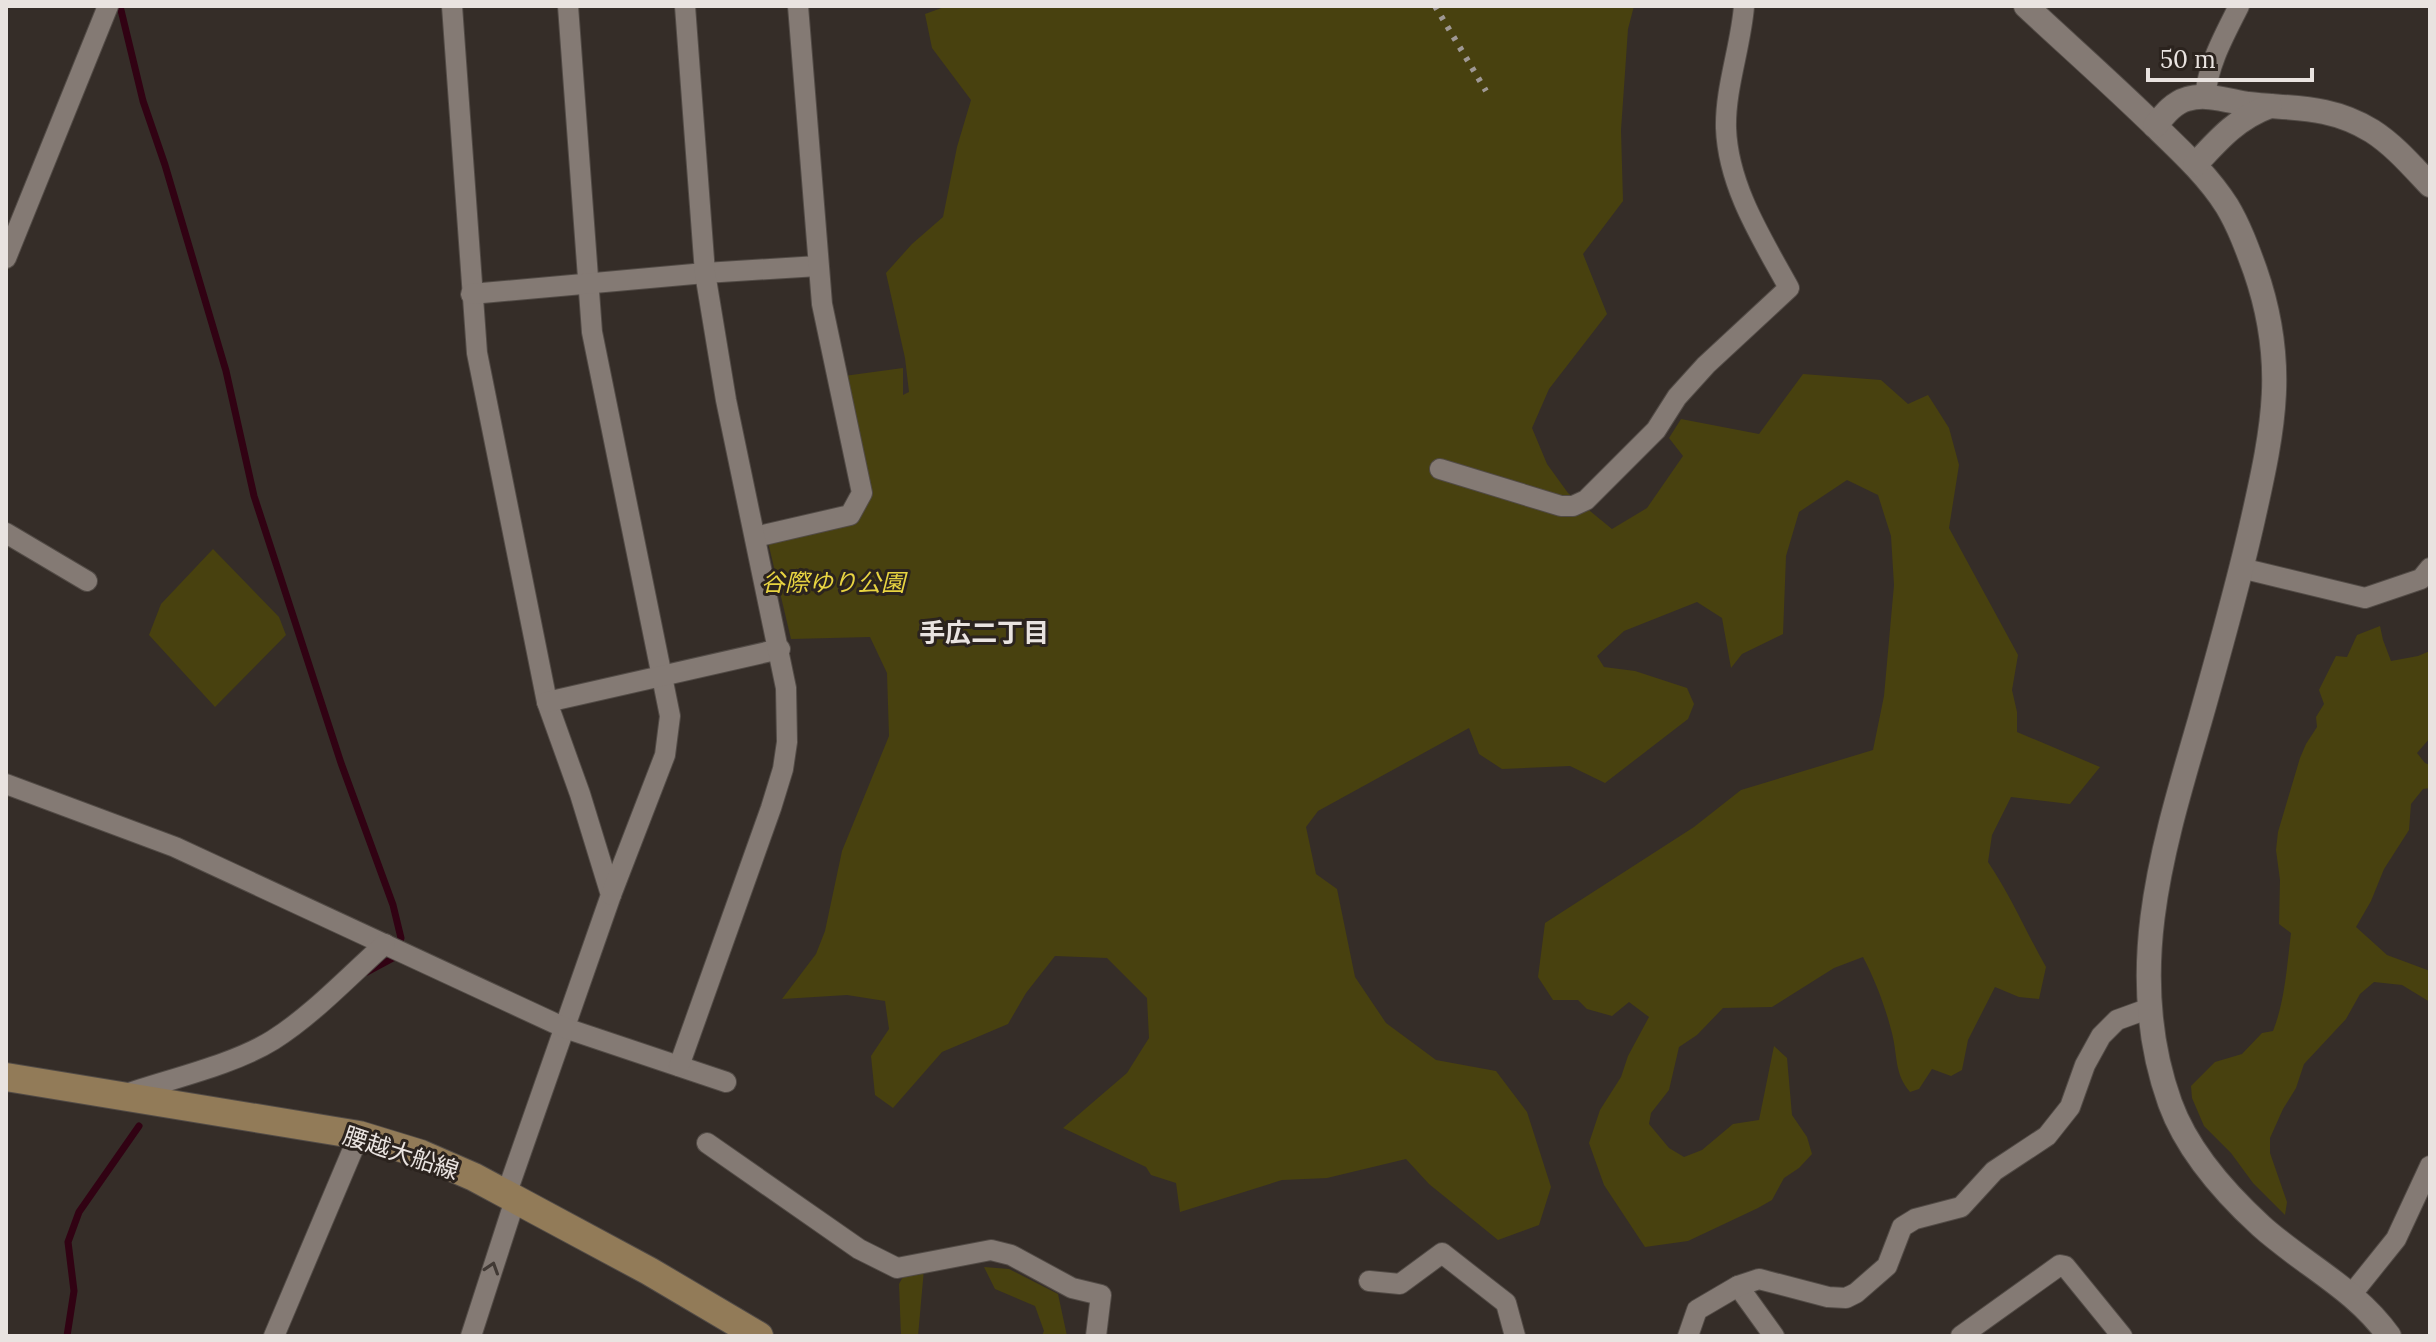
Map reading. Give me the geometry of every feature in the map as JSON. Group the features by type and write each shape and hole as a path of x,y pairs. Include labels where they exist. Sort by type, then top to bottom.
{"main road":[{"name":"腰越大船線","path":"6,1077 359,1135 421,1154 474,1177 649,1271 759,1336"}],"street":[{"path":"6,258 108,6"},
{"path":"452,6 471,294 479,368 547,702 611,895"},
{"path":"471,1336 565,1028 667,747 670,716 592,332 568,6"},
{"path":"679,1066 783,769 788,715 780,649 726,400 705,273 685,6"},
{"path":"755,537 850,515 862,493 822,304 798,6"},
{"path":"1440,469 1561,506 1573,506 1586,500 1656,430 1677,397 1706,365 1789,288 1745,205 1730,165 1726,126 1744,6"},
{"path":"2026,6 2195,165 2225,203 2239,229 2261,288 2273,333 2275,380 2271,431 2241,568 2159,872 2148,948 2150,1008 2160,1066 2171,1105 2211,1173 2262,1227 2351,1295 2389,1336"},
{"path":"2205,97 2207,79 2216,53 2239,6"},
{"path":"2155,126 2169,109 2191,97 2313,109 2353,121 2392,147 2430,185"},
{"path":"2195,165 2236,123 2272,105"},
{"path":"471,294 818,266"},
{"path":"6,533 87,581"},
{"path":"2241,568 2365,598 2421,579 2430,568"},
{"path":"547,702 780,649"},
{"path":"6,784 175,847 565,1028 726,1082"},
{"path":"119,1096 224,1062 273,1040 317,1006 385,944"},
{"path":"1688,1336 1697,1310 1738,1286 1759,1279 1828,1297 1846,1298 1856,1293 1887,1266 1902,1227 1915,1219 1961,1207 1994,1171 2047,1136 2070,1107 2085,1065 2101,1036 2117,1020 2150,1008"},
{"path":"274,1336 359,1135"},
{"path":"707,1143 859,1249 897,1268 991,1250 1011,1255 1072,1288 1101,1295 1096,1336"},
{"path":"2351,1295 2396,1239 2430,1166"},
{"path":"1369,1281 1400,1284 1442,1253 1506,1303 1515,1336"},
{"path":"1961,1336 2060,1265 2065,1266 2122,1336"},
{"path":"1738,1286 1774,1336"},
{"path":"1986,1319 1998,1336"}],"green space":[{"name":"谷際ゆり公園","path":"947,6 1634,6 1628,29 1621,130 1623,201 1583,254 1607,314 1549,389 1532,428 1547,464 1568,493 1612,529 1647,508 1683,456 1669,438 1681,419 1759,434 1803,374 1881,380 1908,404 1928,395 1949,428 1959,465 1949,528 2018,655 2012,690 2017,732 2100,767 2070,804 2011,797 1992,835 1988,862 2046,967 2039,999 2019,997 1995,987 1968,1040 1962,1070 1951,1076 1932,1069 1919,1089 1910,1092 1899,1071 1886,1013 1863,957 1834,968 1772,1007 1723,1008 1697,1035 1679,1047 1669,1090 1651,1113 1649,1124 1669,1148 1684,1157 1702,1150 1733,1124 1759,1120 1774,1046 1787,1058 1792,1115 1807,1137 1812,1154 1784,1178 1772,1200 1688,1241 1645,1247 1604,1185 1589,1143 1600,1110 1621,1077 1628,1056 1649,1017 1629,1002 1612,1016 1587,1009 1578,1000 1553,1000 1538,977 1545,923 1694,827 1741,790 1873,750 1884,696 1894,585 1891,536 1878,495 1847,480 1799,512 1786,556 1783,634 1742,654 1731,668 1722,618 1697,602 1624,631 1597,656 1604,667 1635,671 1687,688 1694,704 1688,719 1605,783 1570,766 1502,769 1479,754 1469,728 1318,811 1306,827 1316,874 1337,889 1355,977 1386,1023 1436,1060 1496,1071 1527,1112 1551,1187 1539,1225 1498,1240 1429,1184 1406,1159 1327,1178 1282,1180 1180,1212 1176,1183 1151,1175 1146,1167 1063,1128 1127,1073 1149,1038 1147,998 1107,958 1055,956 1026,993 1008,1024 942,1052 893,1108 875,1095 871,1056 889,1029 885,1001 847,995 782,999 816,954 825,931 842,851 889,736 887,673 870,637 791,639 768,542 855,523 844,376 903,368 903,395 909,392 905,358 886,273 912,244 943,217 957,147 971,100 932,48 925,14"},
{"path":"213,549 279,617 286,635 215,707 149,635 161,604"},
{"path":"2380,626 2391,661 2430,651 2430,738 2417,753 2430,765 2430,788 2423,789 2411,804 2409,830 2384,869 2356,927 2387,955 2430,971 2430,1002 2402,985 2374,982 2360,994 2346,1019 2304,1064 2296,1088 2270,1138 2270,1153 2287,1202 2285,1215 2204,1126 2192,1098 2191,1086 2215,1062 2242,1054 2262,1033 2273,1031 2283,995 2291,933 2279,924 2278,832 2300,758 2317,727 2316,717 2324,704 2319,690 2336,656 2347,657 2357,635"},
{"path":"984,1267 1009,1269 1058,1294 1067,1336 1042,1336 1044,1331 1035,1306 995,1289"},
{"path":"924,1269 918,1336 901,1336 899,1284 905,1273"}],"waterway":[{"path":"120,6 143,101 226,371 254,496 341,763 393,905 401,938 393,958 367,972"},
{"path":"67,1336 74,1291 68,1242 79,1212 139,1126"}],"railway":[{"path":"1435,6 1486,91"}],"district":[{"name":"手広二丁目","path":"984,632"}]}
